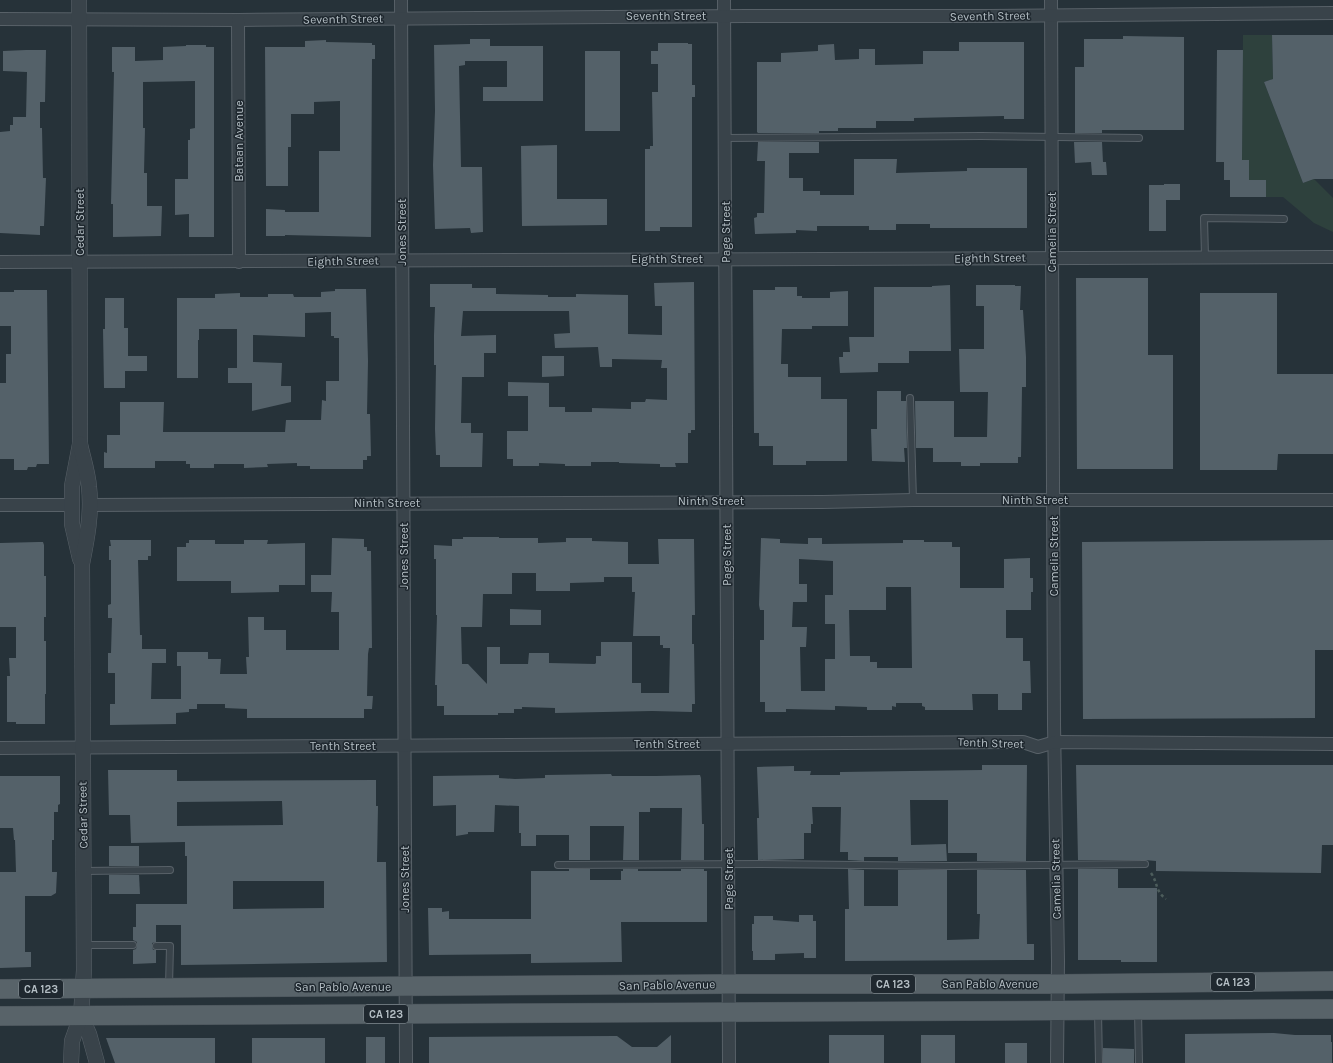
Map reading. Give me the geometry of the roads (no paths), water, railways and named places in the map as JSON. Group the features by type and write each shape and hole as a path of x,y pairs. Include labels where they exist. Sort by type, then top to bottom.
{"main road":[{"name":"San Pablo Avenue","path":"0,989 729,984 1057,984 1333,981"},
{"name":"CA 123","path":"0,1016 1333,1009"}],"street":[{"name":"Cedar Street","path":"79,0 80,444 72,486 72,524 82,564"},
{"name":"Jones Street","path":"401,0 406,1063"},
{"name":"Page Street","path":"724,0 729,744 729,1063"},
{"name":"Camelia Street","path":"1051,0 1057,1063"},
{"name":"Seventh Street","path":"0,19 238,20 1333,13"},
{"name":"Bataan Avenue","path":"238,20 239,262"},
{"name":"Eighth Street","path":"0,262 1333,257"},
{"name":"Cedar Street","path":"71,1063 72,1041 81,1016 83,989 82,564 90,524 89,486 80,444"},
{"name":"Ninth Street","path":"90,504 913,500 1333,500"},
{"path":"0,505 72,505"},
{"name":"Tenth Street","path":"0,748 1023,742 1038,747 1055,742 1333,744"},
{"path":"81,1016 89,1034 97,1063"}],"lane":[{"path":"725,138 958,136 1139,138"},
{"path":"1205,257 1204,218 1284,219"},
{"path":"910,398 913,500"},
{"path":"558,865 944,866 1145,864"},
{"path":"83,871 170,870"},
{"path":"83,945 133,945"},
{"path":"156,946 170,946 169,988"},
{"path":"1098,1010 1099,1063"},
{"path":"1138,1010 1139,1063"}]}
